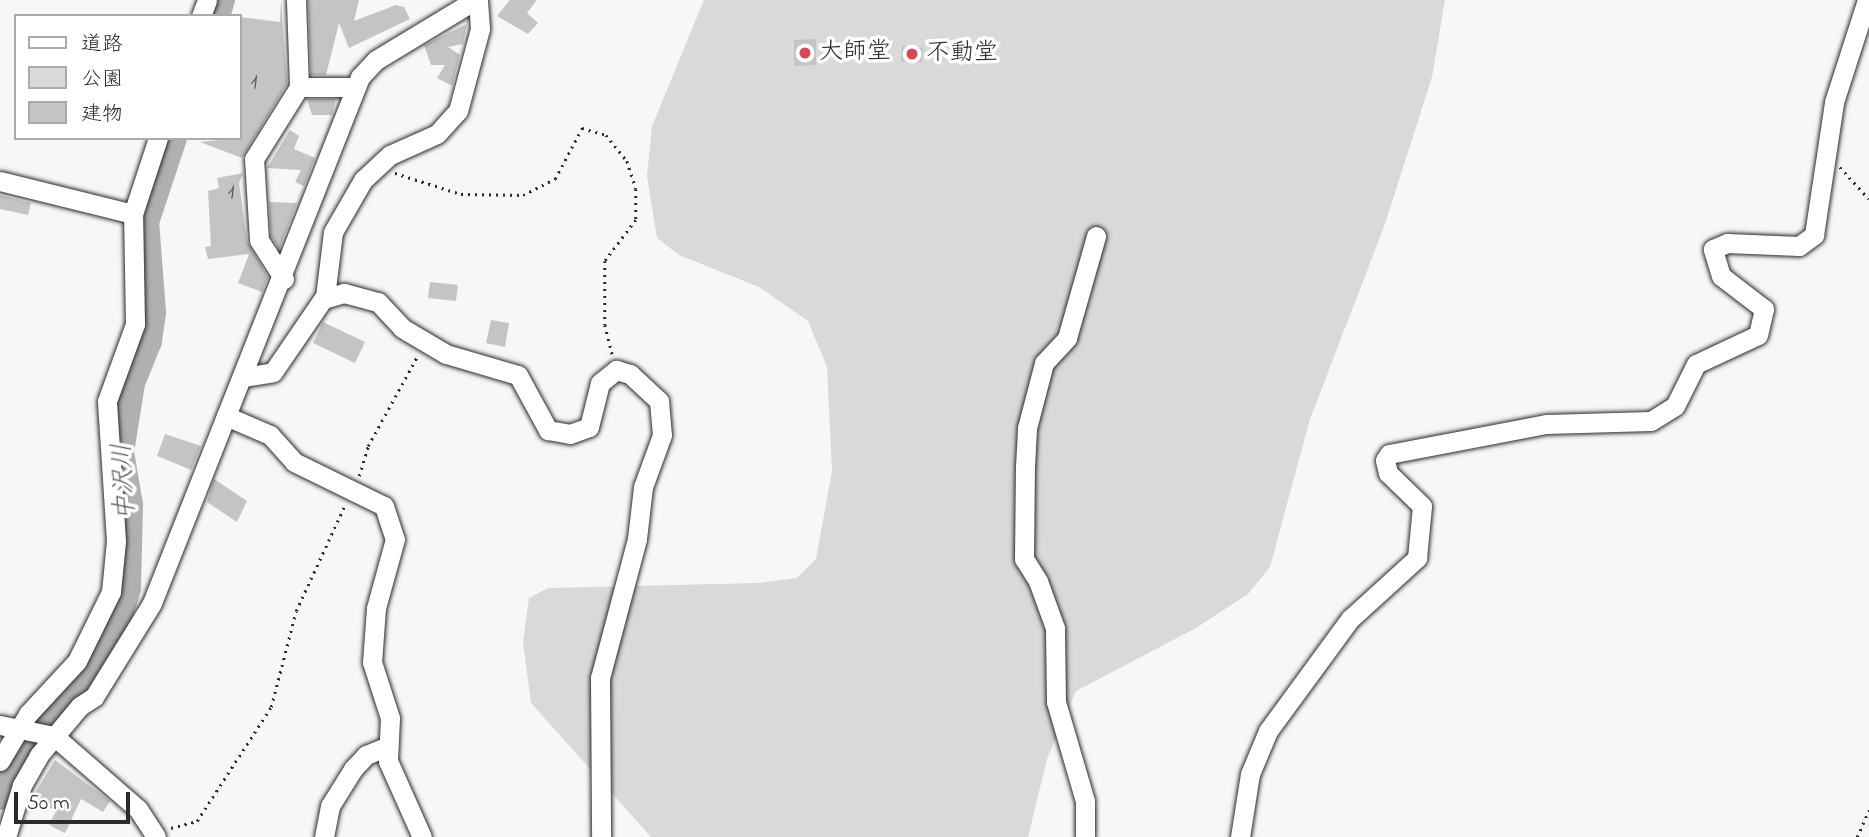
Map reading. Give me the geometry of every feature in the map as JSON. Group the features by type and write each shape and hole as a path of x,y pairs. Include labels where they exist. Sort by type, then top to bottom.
{"street":[{"path":"284,279 259,240 254,159 299,87 296,0"},
{"path":"30,731 94,697 145,617 226,416 284,279 355,87 376,60 476,0 480,29 458,111 437,134 390,155 367,174 333,232 325,298 273,372 243,377"},
{"path":"1240,837 1250,775 1268,731 1350,619 1417,558 1422,506 1388,473 1385,460 1389,454 1546,424 1639,423 1669,410 1696,364 1758,335 1766,317 1760,303 1721,276 1713,249 1727,243 1806,243 1817,223 1834,102 1867,0"},
{"path":"299,87 355,87"},
{"path":"0,761 30,731 78,662 111,592 116,541 105,424 111,383 137,309 134,215 157,140"},
{"path":"0,181 134,215"},
{"path":"1085,837 1085,801 1056,702 1055,628 1038,581 1024,559 1025,467 1027,428 1044,363 1067,338 1096,236"},
{"path":"325,298 344,293 379,302 424,342 468,364 518,375 542,425 556,432 589,427 600,383 616,370 630,374 659,401 664,426 643,487 637,539 601,672 601,837"},
{"path":"226,416 270,435 294,462 384,506 395,539 376,608 372,662 390,719 386,747 422,837"},
{"path":"30,731 155,833"},
{"path":"6,837 22,785 30,731"},
{"path":"324,837 330,806 353,769 366,755 386,747"}],"path":[{"path":"388,171 461,194 523,195 555,179 582,128 606,135 628,161 636,188 636,220 605,261 605,325 616,370"},
{"path":"1826,158 1869,199"},
{"path":"155,833 197,821 207,799 236,766 271,707 305,587 352,492 369,446 402,393 424,342"},
{"path":"1857,837 1869,810"}],"green space":[{"path":"704,0 1445,0 1432,77 1385,224 1310,419 1270,567 1248,594 1196,628 1076,691 1047,759 1028,837 651,837 531,703 523,642 529,598 548,588 758,583 797,578 816,559 832,471 827,367 808,321 759,287 679,255 657,238 647,176 652,126"}],"building":[{"path":"281,0 287,84 242,158 200,142 242,140 242,17 280,22"},
{"path":"308,0 359,0 354,21 396,5 404,7 410,19 349,48 339,23 326,75 311,75"},
{"path":"510,0 537,0 527,13 538,23 528,34 497,16"},
{"path":"467,24 463,44 448,47 460,55 452,86 437,78 445,65 431,65 424,45"},
{"name":"大師堂","path":"816,39 816,65 794,66 794,40"},
{"name":"不動堂","path":"902,46 923,47 922,63 901,61"},
{"path":"307,99 336,99 332,115 312,115"},
{"path":"290,130 299,136 294,149 315,158 304,186 295,182 301,170 267,168"},
{"path":"243,173 239,183 247,241 268,277 262,292 238,283 249,254 208,259 205,247 211,246 208,191 219,188 217,178"},
{"path":"0,195 31,203 28,215 0,209"},
{"path":"269,202 297,203 279,249 271,236"},
{"path":"430,282 458,285 456,301 428,298"},
{"path":"491,320 509,323 505,347 486,343"},
{"path":"323,322 365,342 355,363 313,343"},
{"path":"165,434 201,446 191,470 157,456"},
{"path":"214,479 247,501 237,522 207,502"},
{"path":"55,760 110,801 103,812 81,799 65,833 49,825 56,811 32,798"}],"waterway":[{"name":"中沢川","path":"217,14 221,0"},
{"name":"中沢川","path":"0,796 4,780 29,741 79,689 116,626 127,588 129,505 120,452 131,383 148,341 152,312 145,222 172,140"}],"place":[{"name":"大師堂","path":"805,53"},
{"name":"不動堂","path":"912,54"}]}
